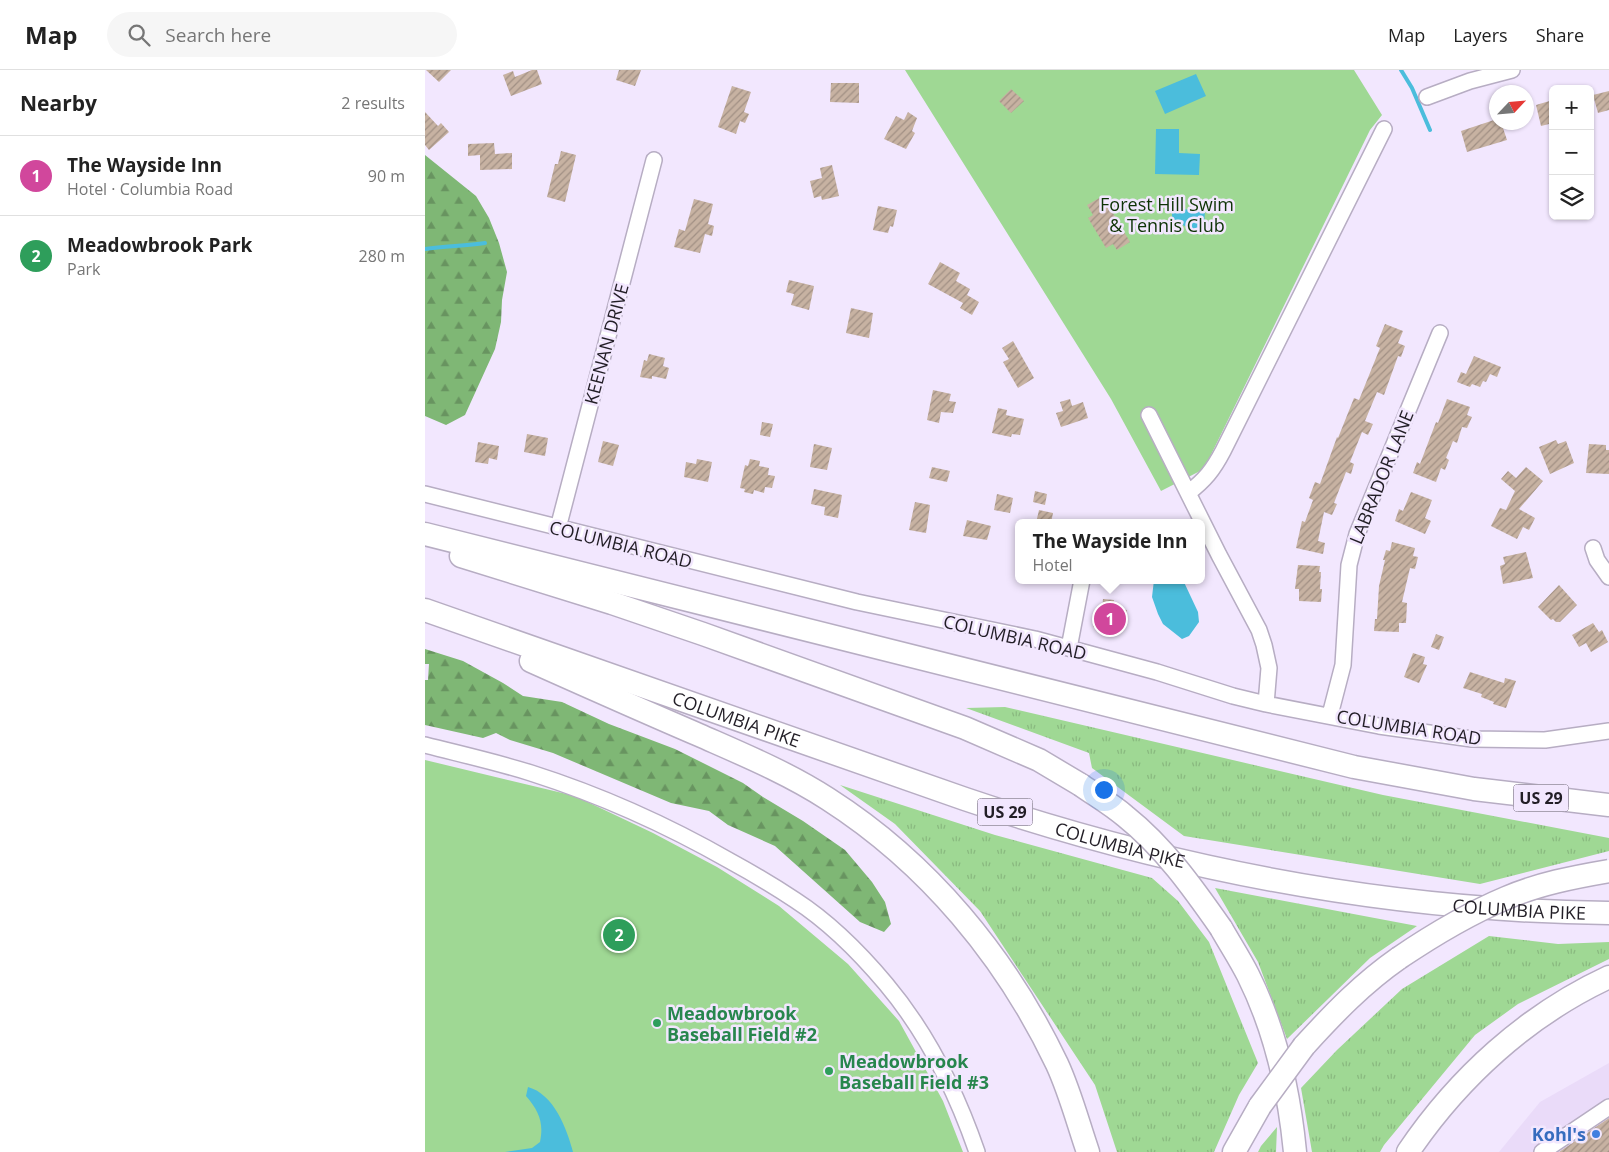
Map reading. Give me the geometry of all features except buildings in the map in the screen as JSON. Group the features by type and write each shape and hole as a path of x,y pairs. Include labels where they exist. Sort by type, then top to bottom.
{"highway":[{"name":"US 29","path":"425,534 1354,767 1474,789 1609,805"},
{"path":"425,544 703,634 965,728 1039,760 1081,784 1125,816 1149,838 1177,868 1221,928 1247,974 1266,1015 1280,1058 1291,1115 1295,1152"},
{"name":"COLUMBIA PIKE","path":"425,610 974,802 1089,838 1246,875 1327,889 1451,905 1565,913 1609,913"},
{"path":"425,614 779,772 827,798 871,830 922,873 960,914 991,952 1014,986 1039,1028 1057,1066 1076,1114 1088,1152"},
{"path":"1474,789 1609,795"},
{"path":"1234,1152 1260,1106 1304,1046 1333,1014 1362,987 1399,958 1470,914 1506,897 1532,888 1609,871"},
{"path":"1407,1152 1427,1123 1488,1058 1517,1034 1551,1010 1593,985 1609,978"}],"street":[{"path":"1427,97 1470,81 1512,70"},
{"path":"1188,492 1212,470 1223,451 1385,129"},
{"name":"KEENAN DRIVE","path":"558,528 653,160"},
{"name":"LABRADOR LANE","path":"1330,715 1343,666 1349,565 1357,534 1440,333"},
{"path":"1149,415 1202,519"},
{"name":"COLUMBIA ROAD","path":"425,494 857,602 1069,648 1266,704 1379,726 1472,739 1545,740 1609,731"},
{"path":"1205,526 1261,638 1269,668 1266,704"},
{"path":"1593,548 1597,560 1609,577"},
{"path":"1069,648 1081,584"},
{"path":"425,745 530,773 590,794 645,817 704,846 796,900 825,923 857,953 907,1010 954,1090 977,1152"},
{"path":"1542,1152 1609,1107"}],"shaded area":[{"path":"1609,1063 1609,1152 1499,1152 1540,1102"}],"green space":[{"name":"Forest Hill Swim & Tennis Club","path":"905,70 1354,70 1382,115 1370,130 1204,469 1161,491 1111,399"},
{"path":"425,155 476,196 489,218 499,243 507,272 502,300 501,322 495,349 465,415 446,425 425,416"},
{"path":"425,649 463,661 523,696 562,702 609,724 675,749 743,783 845,850 872,882 885,902 891,924 884,932 860,922 775,846 728,825 709,811 671,803 553,753 510,740 496,733 483,738 425,725 425,680 428,680 429,664 425,664"},
{"path":"1005,707 1383,795 1609,838 1609,851 1480,884 1184,836 1092,768 1089,753 966,708"},
{"path":"425,760 575,796 653,833 717,867 779,906 848,964 899,1021 943,1101 963,1152 425,1152"},
{"path":"840,785 995,835 1152,878 1178,901 1209,942 1258,1063 1239,1095 1214,1152 1117,1152 1095,1085 980,911 895,824"},
{"path":"1215,888 1417,926 1370,958 1287,1039 1258,962"},
{"path":"1489,936 1558,944 1609,942 1609,959 1518,1004 1475,1035 1380,1152 1312,1152 1301,1088 1337,1050 1402,989"},
{"path":"1277,1127 1276,1152 1258,1152 1261,1146"}],"water":[{"path":"1196,74 1206,96 1165,114 1155,91"},
{"path":"1156,129 1179,129 1179,153 1200,154 1199,175 1155,174"},
{"path":"1172,209 1205,210 1204,230 1190,229 1172,219"},
{"path":"1154,584 1185,584 1198,612 1199,622 1189,636 1182,639 1163,624 1152,597"},
{"path":"528,1087 545,1097 552,1105 563,1123 573,1152 505,1152 532,1148 540,1142 541,1123 537,1112 526,1096"}],"waterway":[{"path":"1401,70 1412,88 1430,130"},
{"path":"425,249 485,243"}],"place":[{"name":"The Wayside Inn","path":"1110,619"},
{"name":"Meadowbrook Park","path":"619,935"},
{"name":"Meadowbrook Baseball Field #2","path":"657,1023"},
{"name":"Meadowbrook Baseball Field #3","path":"829,1071"},
{"name":"Kohl's","path":"1596,1134"}]}
